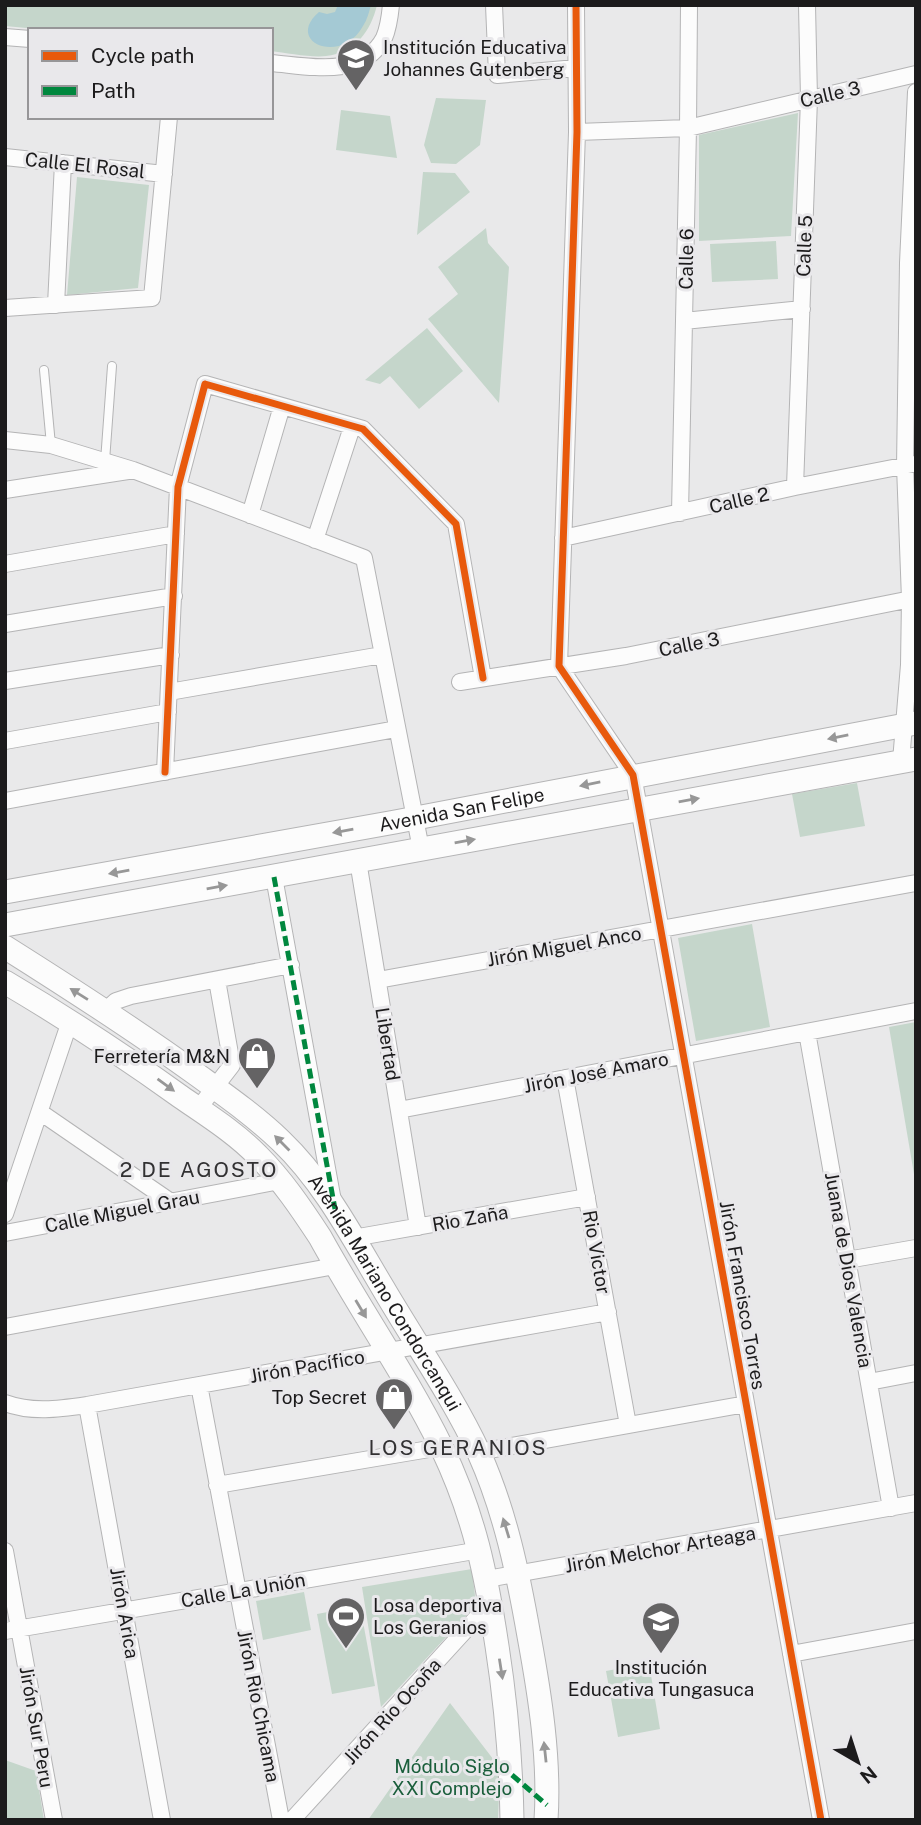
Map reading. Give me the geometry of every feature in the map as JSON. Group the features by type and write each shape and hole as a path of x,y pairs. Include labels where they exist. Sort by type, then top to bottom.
{"main road":[{"name":"Avenida San Felipe","path":"5,892 910,724"},
{"name":"Avenida San Felipe","path":"5,925 909,760"},
{"name":"Avenida Mariano Condorcanqui","path":"5,947 105,1011 256,1118 283,1142 312,1175 335,1209 452,1404 478,1452 498,1502 518,1574 537,1683 546,1760 547,1820"},
{"name":"Avenida Mariano Condorcanqui","path":"5,982 140,1067 198,1109 257,1155 300,1206 441,1447 472,1520 487,1579 504,1689 512,1775 512,1820"}],"street":[{"path":"273,63 328,68 351,64 371,55 385,36 391,5"},
{"path":"494,5 497,75 576,68"},
{"path":"576,5 577,132 559,666 634,775"},
{"name":"Calle 6","path":"680,513 689,5"},
{"name":"Calle 5","path":"796,487 809,99 807,5"},
{"path":"5,37 28,39"},
{"name":"Calle 3","path":"577,132 688,128 916,74"},
{"path":"909,760 909,664 913,598 908,263 916,92"},
{"path":"5,309 152,298 169,119"},
{"name":"Calle El Rosal","path":"5,157 164,174"},
{"path":"56,305 63,163"},
{"path":"684,321 802,309"},
{"path":"165,772 178,488 205,384 363,429 456,524 483,678"},
{"path":"250,515 282,406"},
{"path":"315,540 352,427"},
{"path":"5,440 51,445 134,470 363,558 421,849"},
{"name":"Calle 2","path":"563,538 910,465"},
{"path":"5,490 134,470"},
{"path":"5,564 176,534"},
{"path":"5,624 173,596"},
{"name":"Calle 3","path":"460,682 626,656 913,598"},
{"path":"5,681 171,655"},
{"path":"169,692 382,655"},
{"path":"5,741 168,712"},
{"path":"5,801 396,729"},
{"name":"Jirón Francisco Torres","path":"634,775 821,1820"},
{"name":"Libertad","path":"358,861 418,1227"},
{"path":"274,877 335,1209"},
{"name":"Jirón Miguel Anco","path":"378,980 916,883"},
{"path":"105,1011 116,1001 131,996 291,965"},
{"path":"198,1109 232,1065 217,980"},
{"name":"Jirón José Amaro","path":"399,1110 916,1011"},
{"path":"5,1214 70,1021"},
{"name":"Juana de Dios Valencia","path":"807,1032 891,1508"},
{"name":"Rio Victor","path":"565,1078 628,1425"},
{"path":"40,1112 171,1202"},
{"name":"Calle Miguel Grau","path":"5,1233 280,1181"},
{"name":"Rio Zaña","path":"353,1238 587,1197"},
{"path":"847,1260 916,1248"},
{"path":"5,1327 335,1266"},
{"name":"Jirón Pacífico","path":"5,1403 36,1410 87,1405 608,1312"},
{"path":"869,1382 916,1373"},
{"name":"Jirón Rio Chicama","path":"198,1385 281,1820"},
{"path":"478,1452 747,1404"},
{"name":"Jirón Arica","path":"87,1405 162,1820"},
{"path":"217,1485 441,1447"},
{"name":"Jirón Melchor Arteaga","path":"487,1579 916,1503"},
{"name":"Calle La Unión","path":"12,1630 480,1550"},
{"name":"Jirón Sur Peru","path":"5,1551 12,1630 54,1820"},
{"name":"Jirón Rio Ocoña","path":"292,1820 491,1602"},
{"path":"792,1654 915,1634"}],"lane":[{"path":"105,461 112,366"},
{"path":"44,369 51,445"}],"green space":[{"path":"5,5 377,5 371,24 360,39 336,54 321,56 273,51 273,28 5,26"},
{"path":"436,98 486,100 480,145 456,164 431,163 424,145"},
{"path":"341,110 390,116 397,158 336,150"},
{"path":"798,113 791,236 699,241 699,135"},
{"path":"423,172 455,173 470,192 417,235"},
{"path":"77,177 149,185 138,288 67,295"},
{"path":"486,228 488,243 509,267 499,403 428,319 458,294 438,267"},
{"path":"776,241 778,279 712,282 710,244"},
{"path":"427,328 463,371 419,409 390,376 380,384 365,380"},
{"path":"857,783 865,826 800,837 792,794"},
{"path":"752,924 770,1027 696,1041 678,938"},
{"path":"916,1022 916,1186 889,1027"},
{"path":"472,1569 476,1605 381,1707 362,1587"},
{"path":"304,1592 311,1630 263,1640 256,1601"},
{"name":"Losa deportiva Los Geranios","path":"360,1606 375,1686 332,1694 317,1614"},
{"path":"649,1663 660,1729 618,1737 606,1671"},
{"name":"Módulo Siglo XXI Complejo","path":"450,1703 500,1768 498,1820 368,1820"},
{"path":"5,1760 36,1771 44,1820 5,1820"}],"water":[{"path":"338,5 371,5 364,24 353,38 342,45 320,45 312,40 308,32 310,23 319,12 335,12"}],"marked path":[{"path":"274,877 335,1209"},
{"path":"512,1775 547,1805"}],"cycle path":[{"path":"576,5 577,132 559,666 633,775 821,1820"},
{"path":"165,772 178,487 205,384 363,429 456,524 483,678"}],"place":[{"name":"Institución Educativa Johannes Gutenberg","path":"356,92"},
{"name":"Ferretería M&N","path":"257,1090"},
{"name":"Top Secret","path":"394,1431"},
{"name":"Losa deportiva Los Geranios","path":"346,1650"},
{"name":"Institución Educativa Tungasuca","path":"661,1655"}],"district":[{"name":"2 DE AGOSTO","path":"199,1170"},
{"name":"LOS GERANIOS","path":"458,1448"}]}
